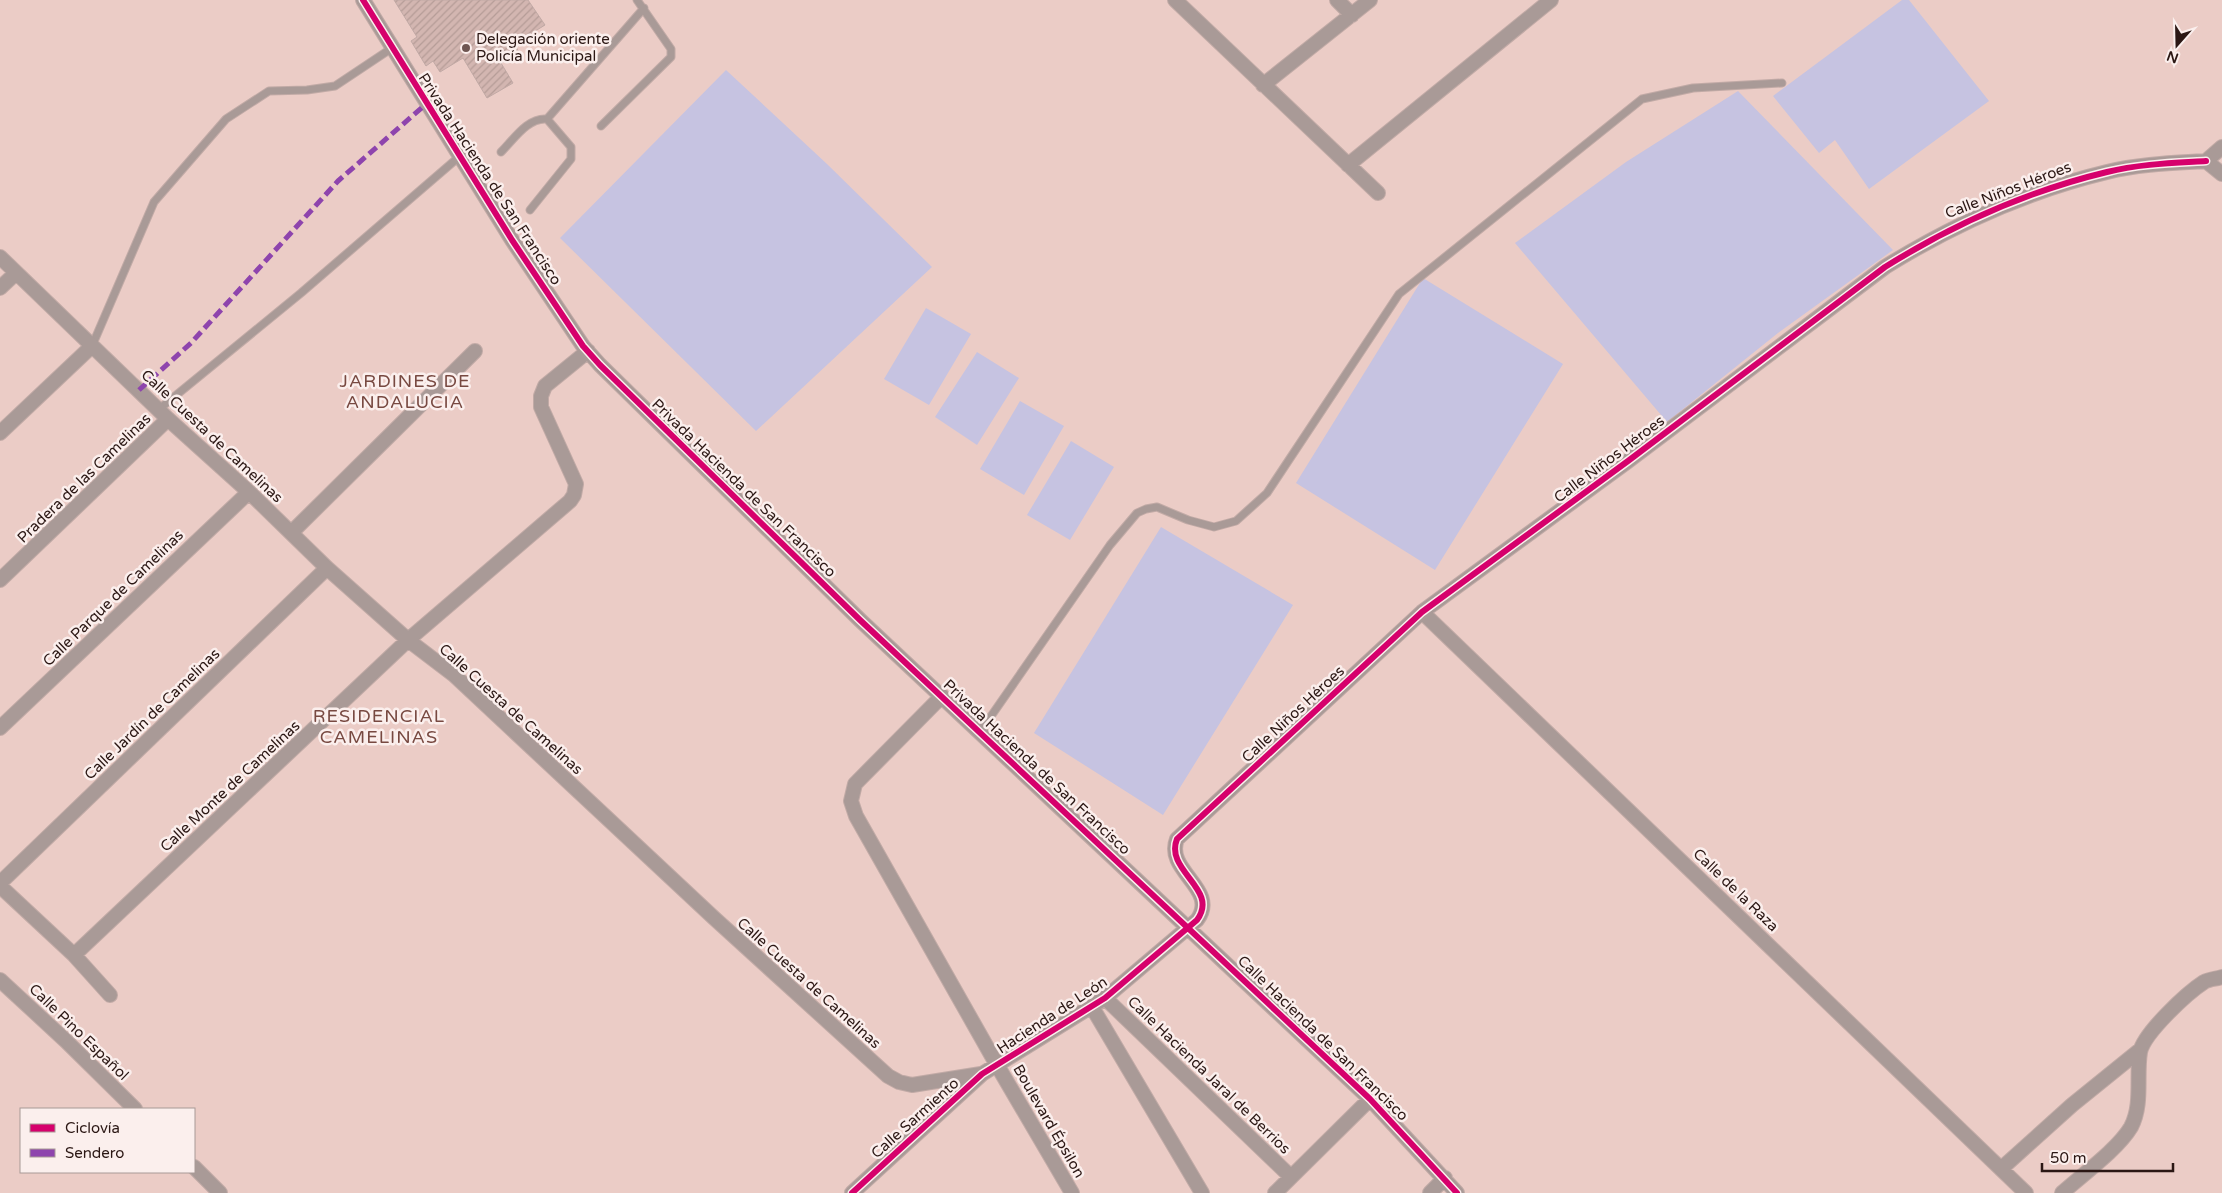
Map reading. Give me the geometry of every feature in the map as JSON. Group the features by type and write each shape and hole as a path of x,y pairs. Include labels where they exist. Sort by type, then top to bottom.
{"street":[{"name":"Privada Hacienda de San Francisco","path":"363,0 512,240 588,351 860,620 1188,926"},
{"path":"1175,0 1378,193"},
{"path":"1337,0 1352,14"},
{"path":"1263,85 1370,0"},
{"path":"1348,165 1551,0"},
{"path":"2222,148 2206,161 2222,174"},
{"name":"Calle Niños Héroes","path":"1188,926 1203,912 1203,903 1201,895 1177,861 1174,846 1177,839 1422,612 1628,461 1885,267 1928,240 1972,218 2047,190 2108,171 2158,164 2206,161"},
{"name":"Calle Cuesta de Camelinas","path":"0,256 163,415 292,532 327,568 408,640 454,675 714,918 888,1076 899,1082 912,1085 982,1074"},
{"path":"0,288 16,272"},
{"path":"0,432 92,346"},
{"path":"292,532 475,351"},
{"name":"Calle Monte de Camelinas","path":"74,956 408,640 574,495 576,484 541,407 541,396 545,386 588,351"},
{"name":"Pradera de las Camelinas","path":"0,580 163,415"},
{"name":"Calle Parque de Camelinas","path":"0,728 249,492"},
{"name":"Calle Jardín de Camelinas","path":"0,884 327,568"},
{"name":"Calle de la Raza","path":"1422,612 2026,1193"},
{"name":"Boulevard Épsilon","path":"942,696 855,784 851,801 856,816 1072,1193"},
{"path":"0,884 74,956 110,995"},
{"name":"Hacienda de León","path":"997,1065 1105,998 1188,926"},
{"name":"Calle Hacienda de San Francisco","path":"1188,926 1370,1099 1457,1193"},
{"path":"2002,1168 2072,1105 2140,1050 2160,1021 2185,997 2205,981 2222,978"},
{"name":"Calle Pino Español","path":"0,980 65,1040 134,1108"},
{"name":"Calle Hacienda Jaral de Berrios","path":"1105,998 1290,1176"},
{"path":"1092,1007 1202,1193"},
{"path":"2062,1193 2122,1139 2131,1126 2139,1100 2137,1086 2140,1050"},
{"name":"Calle Sarmiento","path":"852,1193 982,1074 997,1065"},
{"path":"1275,1193 1290,1176 1370,1099"},
{"path":"195,1168 220,1193"},
{"path":"1430,1193 1445,1178"}],"lane":[{"path":"601,126 671,57 671,50 637,0"},
{"path":"501,152 534,120 547,119 644,8"},
{"path":"92,346 154,202 226,119 269,91 335,86 392,48"},
{"path":"980,732 1110,545 1138,513 1146,508 1157,507 1188,520 1214,527 1236,521 1267,493 1399,294 1642,99 1694,88 1782,83"},
{"path":"530,210 571,158 571,147 547,119"},
{"path":"163,415 460,156"}],"shaded area":[{"path":"1902,0 1909,0 1989,101 1869,189 1835,140 1819,153 1773,96"},
{"path":"726,70 827,164 932,267 756,431 560,238"},
{"path":"1738,91 1893,250 1778,333 1667,422 1515,243 1626,162"},
{"path":"1423,278 1563,364 1435,570 1296,483"},
{"path":"926,308 971,334 929,405 884,379"},
{"path":"977,352 1019,378 977,445 935,417"},
{"path":"1020,401 1064,426 1024,495 980,469"},
{"path":"1071,441 1114,467 1070,540 1027,515"},
{"path":"1161,527 1293,605 1163,815 1034,733"}],"building":[{"name":"Delegación oriente Policía Municipal","path":"394,0 528,0 545,25 514,44 519,52 501,63 513,83 487,98 463,58 440,72 433,61 426,66 411,41 417,37"}],"marked path":[{"path":"139,390 191,343 338,181 426,104"}],"cycle path":[{"path":"363,0 512,240 583,346 600,365 860,620 1370,1099 1457,1193"},
{"path":"852,1193 982,1074 1105,998 1197,920 1202,909 1202,899 1178,861 1175,850 1177,839 1422,612 1628,461 1885,267 1911,251 1992,210 2078,180 2131,167 2206,161"}],"place":[{"name":"Delegación oriente Policía Municipal","path":"466,48"}],"district":[{"name":"JARDINES DE ANDALUCIA","path":"405,391"},
{"name":"RESIDENCIAL CAMELINAS","path":"379,726"}]}
